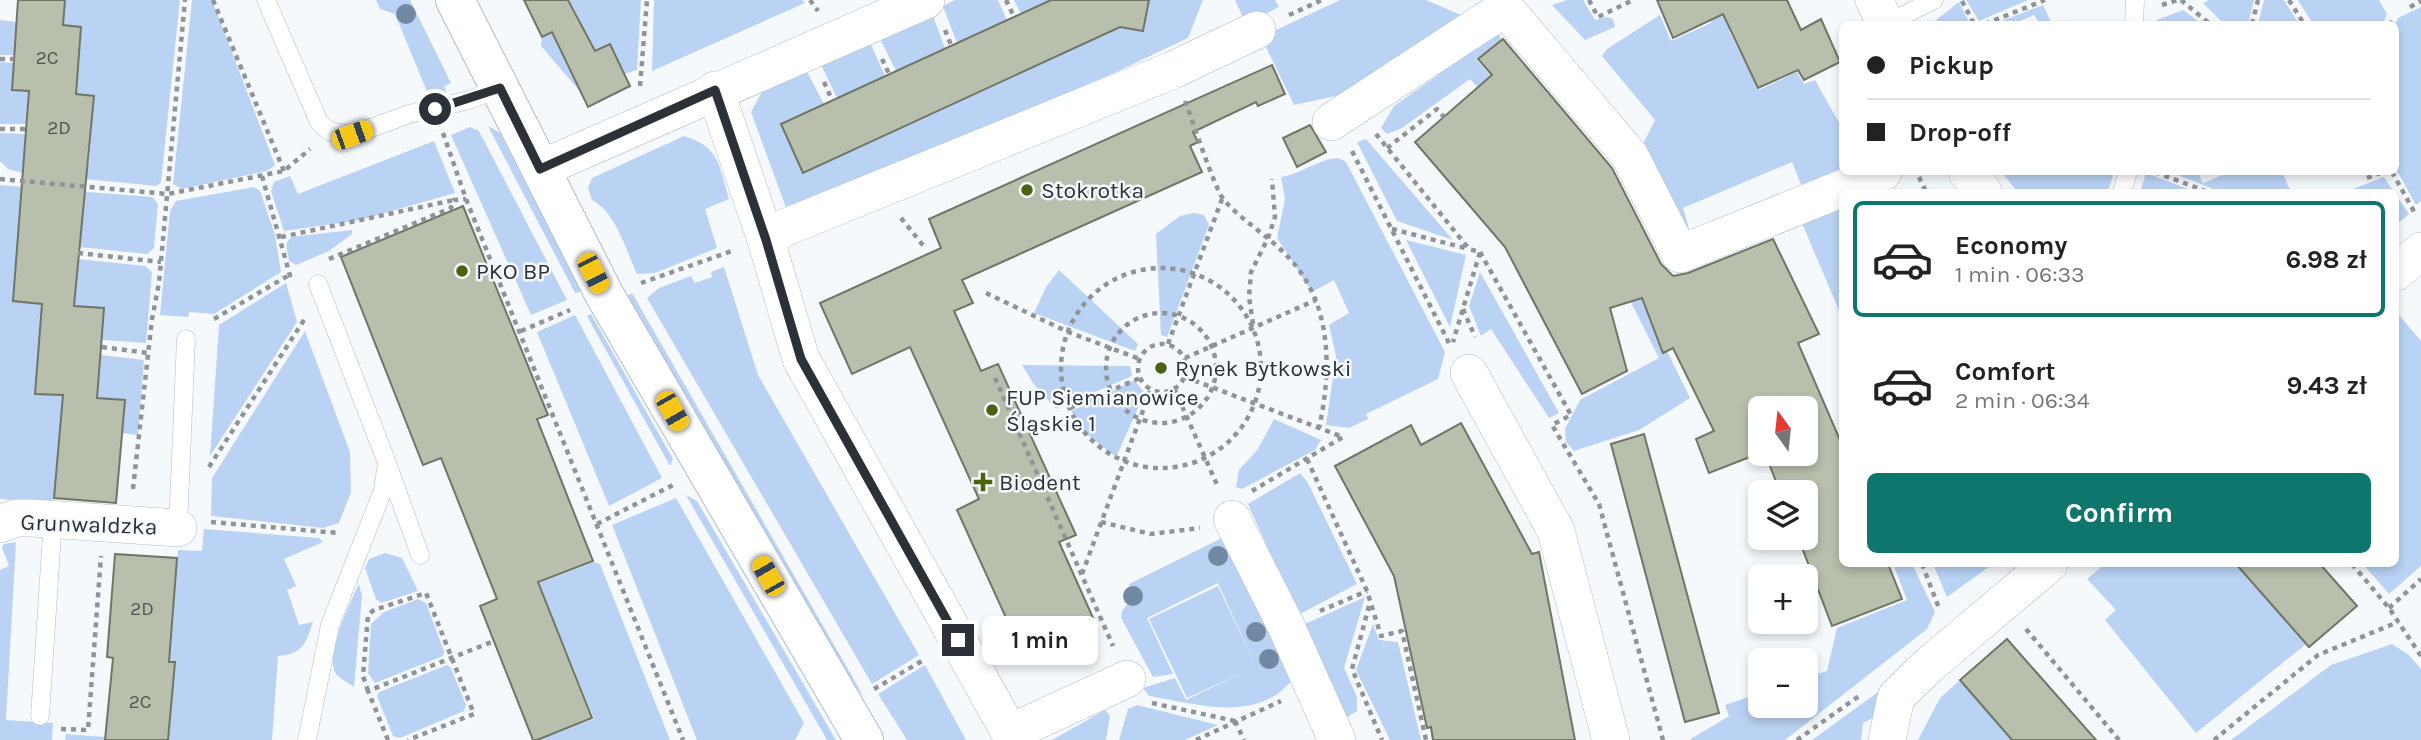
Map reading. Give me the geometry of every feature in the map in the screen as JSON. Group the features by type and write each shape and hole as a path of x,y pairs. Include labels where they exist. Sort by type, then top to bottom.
{"street":[{"path":"455,0 604,294 864,740"},
{"path":"540,169 715,90 926,0"},
{"path":"1874,0 1884,21"},
{"path":"1340,116 1505,8 1630,156 1680,254 1839,195"},
{"path":"766,240 784,228 1173,70 1256,30"},
{"path":"715,90 766,240 801,359 1010,733 1138,691"},
{"path":"1857,189 1895,175"},
{"path":"1969,175 1981,189"},
{"path":"2399,269 2421,251"},
{"path":"1473,358 1556,531 1611,740"},
{"path":"1229,512 1286,626 1337,740"},
{"name":"Grunwaldzka","path":"0,524 16,518 103,524 178,524"},
{"path":"1887,740 1896,697 1929,665 2045,567"}],"lane":[{"path":"266,0 319,122 329,131 352,135 409,114 469,100 500,88"},
{"path":"1892,21 1934,0"},
{"path":"2134,21 2135,0"},
{"path":"318,284 420,555"},
{"path":"178,524 186,339"},
{"path":"307,740 330,625 383,490 387,463"},
{"path":"40,716 53,519"}],"path":[{"path":"131,497 161,262 185,0"},
{"path":"213,0 284,171"},
{"path":"639,93 647,0"},
{"path":"1006,0 1014,17"},
{"path":"1292,14 1322,0"},
{"path":"1589,0 1598,17 1633,0"},
{"path":"1961,0 1972,21"},
{"path":"1992,21 2045,0"},
{"path":"2181,0 2206,21"},
{"path":"2253,21 2258,0"},
{"path":"2289,0 2302,21"},
{"path":"2410,7 2421,1"},
{"path":"0,58 14,59"},
{"path":"1173,70 1222,199 1268,238 1302,273 1316,300 1326,354 1327,385 1319,428"},
{"path":"1387,148 1437,109 1444,117"},
{"path":"1340,116 1387,148 1469,249"},
{"path":"1340,116 1392,229 1451,346 1480,252"},
{"path":"0,129 27,129"},
{"path":"0,179 167,194 284,171 329,131"},
{"path":"443,134 466,198 683,740"},
{"path":"1903,175 1922,189"},
{"path":"2163,175 2200,189"},
{"path":"2367,178 2375,175"},
{"path":"2394,175 2416,215"},
{"path":"262,176 280,234 466,198"},
{"path":"1253,328 1226,291 1195,274 1163,268 1122,276 1097,292 1075,317 1068,332 1061,363 1070,408 1096,444 1125,461 1169,468 1205,458 1242,428 1255,403 1261,359 1249,297 1251,272 1275,217 1272,179"},
{"path":"1168,345 1222,199"},
{"path":"327,259 451,208 454,200"},
{"path":"1392,229 1480,252 1571,415 1552,425 1599,504 1663,740"},
{"path":"637,284 766,240"},
{"path":"78,253 161,262"},
{"path":"214,319 302,270"},
{"path":"986,293 1068,332 1140,359"},
{"path":"1185,358 1316,300"},
{"path":"1463,309 1473,358"},
{"path":"1156,313 1179,316 1197,326 1212,346 1216,364 1213,387 1202,405 1187,417 1162,423 1140,419 1121,406 1111,390 1106,368 1110,348 1123,328 1139,317 1156,313"},
{"path":"521,331 556,316"},
{"path":"209,467 304,320"},
{"path":"1168,345 1175,347 1185,358 1185,377 1174,388 1158,391 1152,389 1140,377 1140,359 1153,346 1168,345"},
{"path":"102,347 148,353"},
{"path":"1070,408 1140,377"},
{"path":"1101,522 1151,534 1184,532 1229,512 1343,437 1185,377"},
{"path":"995,378 1106,631"},
{"path":"1174,388 1229,512"},
{"path":"1082,575 1152,389"},
{"path":"1307,459 1367,591 1369,606 1381,636 1402,631 1426,740"},
{"path":"597,524 676,484"},
{"path":"59,729 88,730 103,524"},
{"path":"178,524 341,533"},
{"path":"1923,567 1942,614"},
{"path":"2355,567 2389,608 2421,656"},
{"path":"2389,608 2421,579"},
{"path":"1286,626 1367,591"},
{"path":"388,740 363,676 366,621 374,610 426,593 474,714 408,740"},
{"path":"1369,606 1352,670 1382,740"},
{"path":"2019,620 2119,740"},
{"path":"2214,740 2318,655 2398,622"},
{"path":"368,691 494,641"},
{"path":"867,693 922,661"},
{"path":"1138,691 1235,721 1244,740"},
{"path":"1196,740 1250,715"}],"shaded area":[{"path":"65,0 180,0 161,182 157,186 23,173 8,169 0,161 0,133 26,134 24,161 89,165 94,96 76,94 81,27 63,25"},
{"path":"192,0 212,0 275,165 267,171 182,189 173,184"},
{"path":"376,0 410,0 451,83 444,86 449,98 438,99 428,94 395,14 380,9"},
{"path":"569,0 641,0 637,70 624,74 609,44 568,64 583,95 541,46 542,37 579,18"},
{"path":"654,0 802,0 805,3 652,71"},
{"path":"955,0 998,0 1007,20 957,43 943,6"},
{"path":"1014,0 1051,0 1021,14"},
{"path":"1149,0 1203,0 1188,38 1114,73 788,213 751,112 763,90 805,68 824,104 781,124 803,172 1120,27 1143,31"},
{"path":"1235,0 1275,0 1279,7 1246,24"},
{"path":"1340,0 1426,0 1468,18 1373,88 1294,105 1261,37"},
{"path":"1567,0 1583,0 1595,20 1607,17 1613,19 1615,27 1585,40 1552,5"},
{"path":"1966,0 2028,0 1979,21"},
{"path":"2209,0 2254,0 2249,21 2221,21 2203,3"},
{"path":"2264,0 2284,0 2297,21 2259,21"},
{"path":"2298,0 2379,0 2387,14 2384,21 2311,21"},
{"path":"1959,2 1968,21 1935,21"},
{"path":"1725,3 1734,25 1729,31 1759,90 1797,72 1804,84 1815,80 1839,123 1839,174 1804,192 1792,162 1683,208 1689,228 1685,229 1641,148 1655,120 1602,56 1607,49 1660,15 1671,41 1711,23 1707,11"},
{"path":"2043,5 2051,21 2038,21 2034,15 2020,21 2002,21"},
{"path":"2421,7 2421,201 2416,205 2399,174 2398,18"},
{"path":"2183,10 2198,21 2155,21"},
{"path":"931,11 945,48 896,71 878,35"},
{"path":"0,20 17,22 14,55 0,55"},
{"path":"1498,33 1501,39 1476,59 1571,170 1559,172 1470,79 1402,128 1387,134 1381,128 1394,106"},
{"path":"868,38 885,76 837,98 819,60"},
{"path":"0,62 14,63 12,89 29,91 27,124 0,124"},
{"path":"488,126 500,133 581,292 575,293"},
{"path":"470,127 479,131 567,300 531,315 451,135"},
{"path":"684,136 705,146 711,152 723,177 729,199 705,209 717,248 655,273 637,274 614,223 608,213 592,200 588,188 592,178"},
{"path":"1366,139 1453,240 1397,221 1357,142"},
{"path":"434,141 455,193 360,220 284,231 271,191 274,182 290,176 298,194"},
{"path":"1338,158 1346,162 1445,352 1438,379 1366,414 1368,419 1349,428 1326,425 1336,356 1329,325 1349,313 1334,280 1312,292 1277,238 1285,199 1281,177"},
{"path":"2004,175 2113,175 2109,189 2015,189"},
{"path":"2145,175 2151,175 2188,189 2141,189"},
{"path":"2178,175 2199,175 2203,183 2223,175 2283,175 2290,189 2213,189"},
{"path":"2384,177 2392,189 2353,189"},
{"path":"0,185 152,197 158,204 154,248 147,254 79,247 20,210 13,301 42,304 35,393 63,395 53,503 0,499"},
{"path":"254,187 260,191 275,235 281,272 214,314 189,312 188,317 160,315 170,211 176,201"},
{"path":"2399,199 2409,214 2399,222"},
{"path":"1839,208 1839,311 1802,223"},
{"path":"1194,213 1204,215 1209,225 1167,337 1161,335 1156,234 1180,216"},
{"path":"1600,214 1690,398 1639,430 1574,451 1566,442 1565,429 1580,400 1659,358 1588,217"},
{"path":"352,230 352,234 329,251 296,265 289,261 286,244 291,237"},
{"path":"1406,240 1466,255 1450,327"},
{"path":"78,259 145,266 152,272 146,343 102,340 104,308 74,306"},
{"path":"724,267 758,375 919,655 872,684 647,298 659,288 691,276 695,283 712,277 711,272"},
{"path":"1059,270 1138,344 1135,351 1034,313 1046,287"},
{"path":"1480,272 1559,413 1549,418 1491,329 1481,336 1469,306"},
{"path":"286,283 297,322 210,456 219,325"},
{"path":"632,293 864,697 826,647 625,297"},
{"path":"591,314 673,459 670,466 587,316"},
{"path":"575,315 662,478 609,506 537,332"},
{"path":"2399,315 2421,341 2421,566 2389,594 2366,567 2399,567"},
{"path":"305,331 350,452 351,492 339,523 323,528 211,516 212,478"},
{"path":"101,355 144,360 138,435 122,433 125,400 97,398"},
{"path":"1022,365 1130,366 1132,376 1056,409 1033,383"},
{"path":"1134,380 1145,393 1116,457 1085,433 1071,411"},
{"path":"1274,419 1321,440 1315,450 1242,489 1236,487 1239,470 1258,449"},
{"path":"1300,473 1308,483 1357,584 1298,615 1248,504"},
{"path":"686,495 697,501 836,740 827,740"},
{"path":"676,498 804,723 795,740 697,740 612,525"},
{"path":"204,529 319,538 323,542 284,559 296,586 287,590 299,625 313,622 302,647 293,653 278,656 272,740 168,740 175,662 169,661 178,550 202,551"},
{"path":"1224,537 1293,679 1279,693 1262,702 1245,706 1206,706 1149,696 1143,688 1175,678 1186,700 1246,671 1187,698 1149,619 1218,586 1256,667 1218,583 1147,618 1173,674 1153,677 1121,618 1122,611 1131,599 1129,584"},
{"path":"16,542 6,720 53,723 52,740 0,740 0,570 9,566 2,547 4,544"},
{"path":"385,553 402,558 418,591 381,603 376,599 365,568 369,559"},
{"path":"594,562 600,564 670,740 538,740 594,719 539,583"},
{"path":"1894,567 1913,567 1935,612 1927,629 1818,714 1818,674 1827,671 1837,628 1907,600"},
{"path":"1934,567 1989,567 1947,597"},
{"path":"2101,567 2239,567 2306,644 2196,733 2105,620 2116,610 2087,579"},
{"path":"359,584 362,596 354,687 336,674 333,655 340,629"},
{"path":"1365,597 1344,668 1357,697 1357,711 1341,721 1296,628"},
{"path":"418,599 426,603 444,651 443,656 375,683 368,673 371,624 384,612"},
{"path":"1373,624 1379,640 1398,642 1421,740 1390,740 1356,670"},
{"path":"2392,644 2409,655 2421,669 2421,740 2231,740 2331,665"},
{"path":"447,665 451,668 466,705 464,711 400,738 393,736 377,696 379,692"},
{"path":"925,665 966,740 907,740 878,694"},
{"path":"1960,680 2012,740 1918,740 1940,698"},
{"path":"1885,687 1875,717 1863,723 1861,740 1812,740"},
{"path":"1748,697 1748,718 1813,718 1785,740 1689,740 1729,716 1725,705"},
{"path":"1137,705 1218,725 1185,740 1119,740 1128,709"},
{"path":"1105,710 1110,716 1106,740 1052,740"},
{"path":"66,734 105,737 104,740 65,740"}],"building":[{"path":"18,0 65,0 63,25 81,27 76,94 94,96 74,306 104,308 97,398 125,400 116,503 54,498 63,395 35,394 42,304 13,301 29,91 12,90"},
{"path":"524,0 568,0 595,51 610,44 630,86 588,107 552,32 542,37"},
{"path":"1051,0 1149,0 1143,31 1120,27 803,173 781,124"},
{"path":"1657,0 1787,0 1801,30 1821,19 1839,62 1804,80 1798,70 1758,88 1723,14 1673,38"},
{"path":"1503,39 1612,168 1661,264 1673,276 1688,273 1773,239 1819,334 1798,343 1839,438 1839,567 1889,567 1902,599 1832,626 1818,589 1818,564 1808,564 1803,550 1818,550 1818,480 1775,480 1770,466 1818,466 1818,396 1748,396 1748,458 1709,473 1696,439 1714,431 1673,348 1663,353 1642,298 1610,308 1627,371 1582,394 1505,247 1415,142 1492,75 1478,59"},
{"path":"1272,65 1285,94 1258,106 1256,102 1193,132 1198,142 1190,146 1202,172 962,280 973,303 954,311 981,371 998,364 1076,535 1059,542 1094,620 1022,653 957,510 979,499 910,347 852,374 820,303 941,248 929,219"},
{"path":"1310,125 1326,152 1297,167 1283,138"},
{"path":"463,206 548,415 537,419 593,561 538,582 592,718 537,740 533,740 480,606 497,599 441,458 423,465 341,257"},
{"path":"1461,423 1532,554 1539,552 1575,740 1433,740 1431,727 1427,728 1394,576 1335,466 1411,425 1421,445"},
{"path":"1644,434 1719,713 1685,722 1611,444"},
{"path":"115,554 177,558 169,662 175,662 168,740 105,740 113,658 107,657"},
{"path":"2239,567 2323,567 2357,606 2309,647"},
{"path":"2007,639 2096,740 2012,740 1960,680"}],"place":[{"name":"Stokrotka","path":"1027,190"},
{"name":"PKO BP","path":"462,271"},
{"name":"Rynek Bytkowski","path":"1161,368"},
{"name":"FUP Siemianowice Śląskie 1","path":"992,410"},
{"name":"Biodent","path":"983,482"}],"route":[{"path":"435,109 500,88 540,169 715,90 766,240 801,359 958,640"}]}
